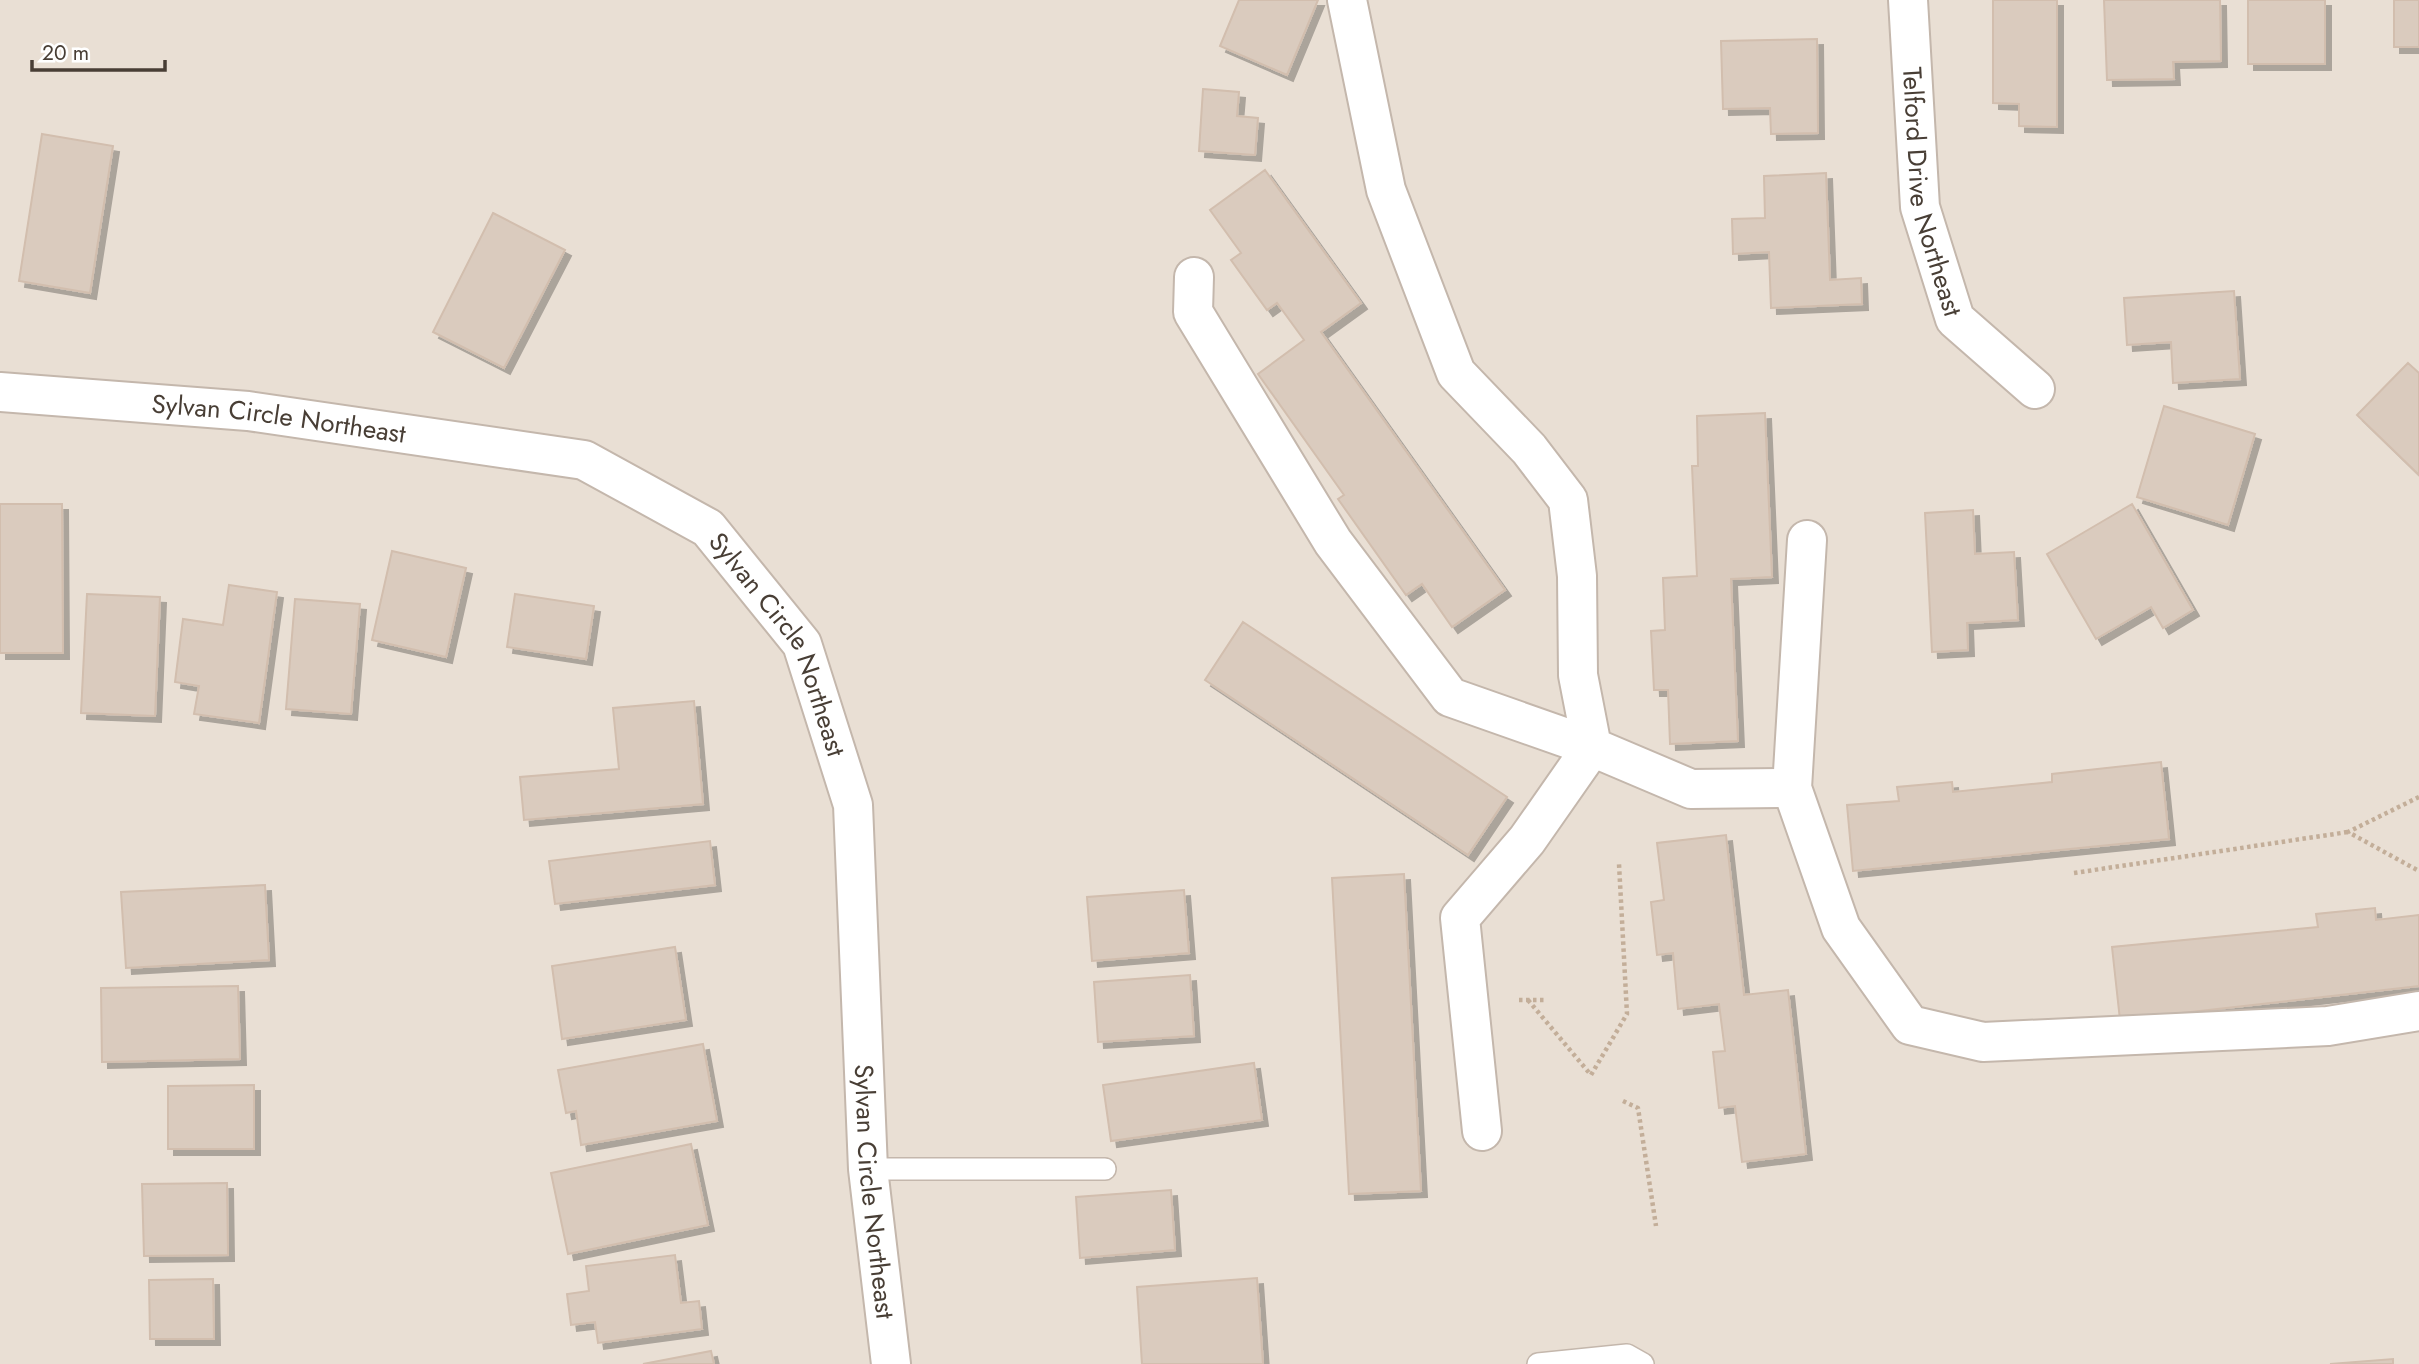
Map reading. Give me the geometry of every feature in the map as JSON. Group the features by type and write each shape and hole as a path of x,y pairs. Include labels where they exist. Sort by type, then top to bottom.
{"street":[{"path":"1347,0 1387,190 1456,373 1529,449 1568,500 1577,576 1578,675 1591,747 1527,841 1460,918 1482,1131"},
{"name":"Telford Drive Northeast","path":"1908,0 1920,207 1955,319 2035,389"},
{"path":"1194,277 1194,312 1320,519 1450,697 1591,747 1690,789 1793,788"},
{"name":"Sylvan Circle Northeast","path":"0,392 248,411 584,460 708,528 802,644 853,805 868,1170 891,1364"},
{"path":"1807,540 1793,788 1841,928 1910,1025 1983,1042 2328,1026 2419,1012"}],"lane":[{"path":"868,1170 1105,1169"},
{"path":"1538,1364 1627,1355 1643,1364"}],"path":[{"path":"2074,873 2348,832 2419,797"},
{"path":"2348,832 2419,871"},
{"path":"1528,1000 1591,1075 1627,1014 1619,864"},
{"path":"1519,1000 1545,1000"},
{"path":"1623,1101 1638,1108 1656,1226"}],"shaded area":[{"path":"0,0 2419,0 2419,1364 0,1364"}],"building":[{"path":"1239,0 1318,0 1287,75 1220,46"},
{"path":"1993,0 2057,0 2057,127 2019,126 2019,104 1993,103"},
{"path":"2104,0 2220,0 2221,61 2173,62 2174,79 2107,80"},
{"path":"2248,0 2325,0 2325,64 2248,64"},
{"path":"2394,0 2419,0 2419,47 2394,47"},
{"path":"1817,39 1818,133 1771,134 1770,108 1723,109 1721,41"},
{"path":"1203,89 1239,92 1237,116 1258,118 1255,155 1199,151"},
{"path":"42,134 113,146 90,293 19,281"},
{"path":"1265,170 1361,303 1321,332 1505,590 1452,627 1422,584 1406,595 1338,499 1344,495 1258,374 1304,340 1277,303 1267,310 1231,260 1241,253 1210,210"},
{"path":"1826,173 1830,280 1861,278 1862,304 1771,308 1769,252 1733,254 1732,219 1765,218 1764,176"},
{"path":"493,213 565,250 504,368 433,332"},
{"path":"2234,291 2240,379 2173,383 2171,342 2127,345 2124,298"},
{"path":"2408,363 2419,373 2419,475 2357,415"},
{"path":"2164,406 2255,434 2228,525 2137,497"},
{"path":"1765,413 1772,577 1731,579 1738,741 1670,744 1668,690 1654,690 1651,631 1665,630 1663,578 1697,576 1692,466 1698,466 1697,416"},
{"path":"0,504 62,504 63,653 0,653"},
{"path":"2132,504 2193,610 2163,628 2151,607 2096,639 2047,554"},
{"path":"1973,510 1975,554 2014,552 2018,620 1967,623 1968,650 1932,652 1925,513"},
{"path":"392,551 466,568 446,657 372,640"},
{"path":"229,585 277,592 259,723 194,714 199,686 175,682 183,619 223,625"},
{"path":"87,594 160,597 155,716 81,713"},
{"path":"515,594 594,606 586,659 507,647"},
{"path":"295,599 360,604 351,714 286,709"},
{"path":"1243,622 1507,797 1468,855 1205,680"},
{"path":"694,701 703,804 524,820 520,777 619,769 613,708"},
{"path":"2161,762 2169,839 1853,871 1847,805 1899,801 1897,787 1952,782 1953,792 2052,782 2052,774"},
{"path":"1726,835 1744,995 1788,990 1806,1154 1742,1162 1735,1106 1719,1108 1713,1052 1725,1051 1719,1004 1678,1009 1673,953 1657,955 1651,902 1664,900 1657,843"},
{"path":"710,841 715,885 555,904 549,861"},
{"path":"1404,874 1421,1191 1349,1194 1332,878"},
{"path":"265,885 269,960 126,968 121,892"},
{"path":"1184,890 1189,953 1092,961 1087,897"},
{"path":"2375,908 2376,920 2419,915 2419,986 2120,1020 2112,947 2318,927 2316,914"},
{"path":"675,947 686,1020 562,1039 552,966"},
{"path":"1190,975 1194,1036 1098,1042 1094,982"},
{"path":"238,986 240,1059 102,1062 101,988"},
{"path":"703,1044 717,1121 581,1145 576,1111 566,1113 558,1070"},
{"path":"1254,1063 1262,1120 1111,1141 1103,1085"},
{"path":"254,1085 254,1149 168,1149 168,1086"},
{"path":"691,1144 708,1225 568,1254 551,1173"},
{"path":"227,1183 228,1255 144,1256 142,1184"},
{"path":"1171,1190 1175,1250 1080,1258 1076,1197"},
{"path":"675,1255 681,1303 699,1301 702,1329 598,1343 595,1322 571,1325 567,1294 589,1291 586,1266"},
{"path":"1257,1278 1263,1364 1142,1364 1137,1287"},
{"path":"213,1279 214,1339 150,1339 149,1280"},
{"path":"711,1351 714,1364 643,1364"},
{"path":"2393,1359 2393,1364 2330,1364"}]}
